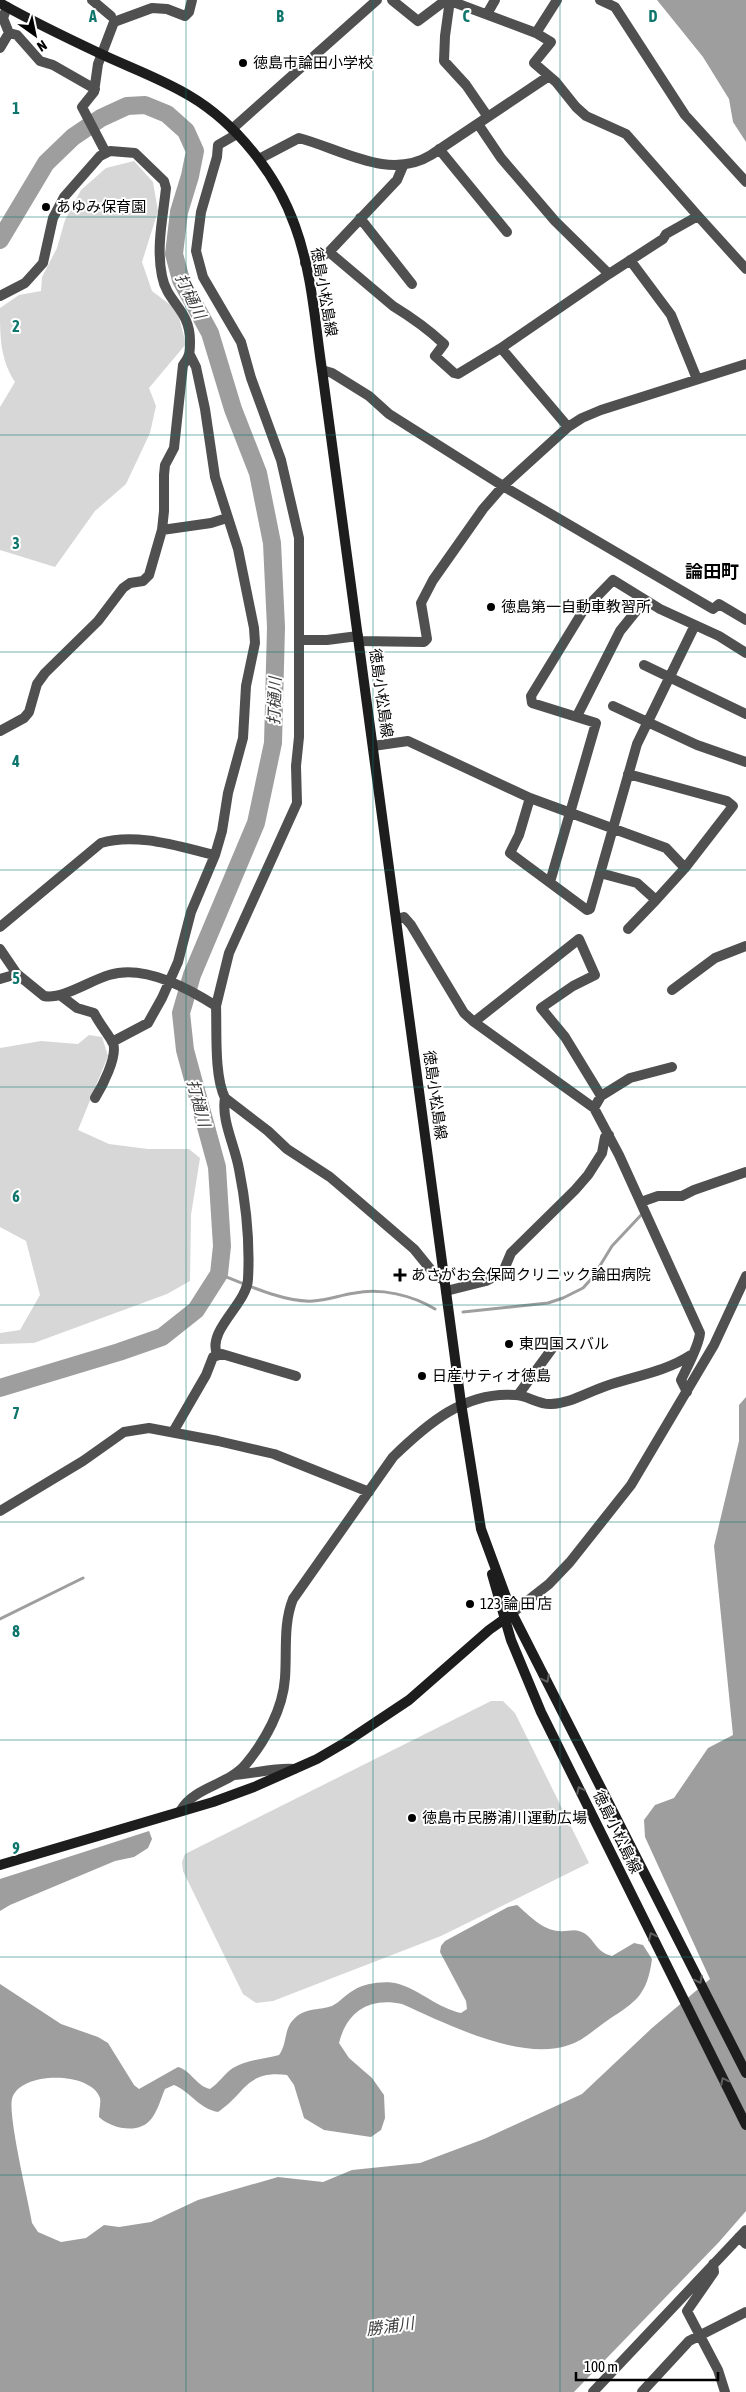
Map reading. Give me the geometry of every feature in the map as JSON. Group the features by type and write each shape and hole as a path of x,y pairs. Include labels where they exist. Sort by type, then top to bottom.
{"main road":[{"name":"徳島小松島線","path":"3,5 192,97 235,131 258,159 280,193 295,224 305,263 322,370 461,1403 477,1510 496,1592 509,1616 524,1635 746,2073"},
{"name":"徳島小松島線","path":"509,1616 512,1640 541,1712 746,2125"},
{"path":"0,1865 246,1790 294,1769 346,1742 401,1705 489,1630 509,1616"}],"street":[{"path":"92,0 111,16"},
{"path":"106,153 82,107 95,89 101,54 114,22 152,8 168,9 185,16 189,12 192,0"},
{"path":"217,1354 214,1347 215,1340 232,1310 244,1294 248,1280 244,1201 239,1168 225,1114 225,1098 220,1082 214,1005 229,953 297,803 299,538 282,460 251,378 241,342 203,277 196,252 201,212 217,157 218,146 376,0"},
{"path":"392,0 418,21 449,0"},
{"path":"449,0 536,33 550,42 534,63 549,76 586,116 626,134 746,269"},
{"path":"449,0 444,61 466,86 488,117"},
{"path":"487,14 495,0"},
{"path":"536,33 557,0"},
{"path":"600,0 611,4 685,114 746,182"},
{"path":"3,5 3,18 9,33"},
{"path":"9,33 17,35 40,61 95,89"},
{"path":"0,48 9,33"},
{"path":"258,159 299,138 380,164 403,166 421,161 549,76"},
{"path":"478,124 501,158 555,221 609,274"},
{"path":"439,149 507,232"},
{"path":"0,296 25,283 43,263 53,218 64,197 100,156 119,151 135,153 164,181 166,188 160,236 161,276 168,293 187,318 190,328 190,355 196,366 205,409 215,477 238,549 254,619 255,643 246,686 243,738 228,793 222,832 215,854 191,912 171,983 148,1023 112,1042"},
{"path":"305,263 329,252 397,180 403,166"},
{"path":"329,252 393,306 404,311 435,335 444,344 435,356 454,373 458,374 500,348 663,238 666,234 698,216"},
{"path":"360,218 412,284"},
{"path":"630,260 671,315 698,379"},
{"path":"500,348 568,427"},
{"path":"0,731 24,718 29,712 37,684 45,673 98,621 124,588 130,583 143,581 149,575 162,530 165,465 174,448 183,365 190,355"},
{"path":"299,640 359,638 424,642 427,639 422,613 423,597 458,543 503,486 568,427 582,418 601,410 746,364"},
{"path":"322,370 332,373 369,396 384,411 503,486 713,609 719,604 746,620"},
{"path":"162,530 211,523 227,518"},
{"path":"550,882 596,724 577,716 532,703 531,696 583,611 613,580 645,600 720,636 746,653"},
{"path":"577,716 616,638 645,600"},
{"path":"530,798 519,835 510,853 587,910 590,909 637,744 695,625"},
{"path":"644,665 746,714"},
{"path":"613,706 697,745 746,762"},
{"path":"373,746 408,741 530,798 666,848 685,868"},
{"path":"628,774 727,801 733,806 685,868 628,930"},
{"path":"0,927 101,843 108,840 154,841 215,854"},
{"path":"600,873 637,883 656,900"},
{"path":"396,919 404,917 411,925 464,1013 594,1108 642,1202 697,1324 700,1334 699,1344"},
{"path":"474,1022 578,939 595,975 573,986 541,1008 572,1048 601,1096"},
{"path":"672,990 716,958 746,946"},
{"path":"0,949 17,974 44,996 50,997 60,994 108,975 121,972 143,975 171,983 214,1005"},
{"path":"0,979 17,974"},
{"path":"60,994 77,1008 94,1013 112,1042 114,1048 110,1068 103,1087 95,1098"},
{"path":"594,1108 601,1096 630,1078 672,1067"},
{"path":"225,1098 268,1131 287,1149 344,1189 414,1250 446,1286 486,1281 503,1272 511,1252 588,1175 602,1153 605,1137 609,1135"},
{"path":"642,1202 658,1196 682,1196 746,1172"},
{"path":"509,1616 565,1567 610,1514 660,1439 714,1345 746,1276"},
{"path":"686,1392 681,1380 691,1355 699,1344 720,1329"},
{"path":"518,1395 554,1346"},
{"path":"173,1432 206,1375 213,1357 217,1354 296,1376"},
{"path":"181,1810 186,1802 234,1775 245,1766 254,1753 278,1711 285,1681 287,1619 293,1599 402,1449 446,1412 461,1403 492,1395 518,1395 543,1404 552,1404 570,1400 605,1386 668,1368 691,1355"},
{"path":"0,1511 83,1461 124,1432 149,1428 274,1454 369,1492"},
{"path":"234,1775 294,1769"},
{"path":"593,2392 713,2264 744,2237"},
{"path":"713,2264 714,2272 686,2311 718,2370 725,2392"},
{"path":"642,2392 689,2341 746,2312"}],"shaded area":[{"path":"134,161 153,182 158,211 142,262 152,291 177,310 186,344 149,388 156,406 150,433 126,484 95,511 55,567 0,550 0,407 15,382 6,365 4,356 0,308 19,295 41,291 42,277 57,248 65,220 81,190 106,168"},
{"path":"89,1035 102,1037 108,1056 78,1130 109,1144 148,1149 189,1149 200,1158 191,1215 190,1281 167,1294 34,1343 0,1344 0,1333 20,1330 40,1295 26,1241 0,1227 0,1048 41,1041 78,1044"},
{"name":"徳島市民勝浦川運動広場","path":"491,1701 503,1701 515,1713 589,1863 441,1936 273,2001 256,2003 243,1994 183,1871 182,1862 185,1854"}],"water":[{"path":"657,0 746,0 746,142 733,122 729,99 703,57"},
{"name":"勝浦川","path":"746,1397 746,2211 719,2242 574,2392 0,2392 0,1984 61,2024 98,2037 108,2043 134,2085 139,2089 178,2067 187,2072 201,2085 210,2089 238,2065 279,2055 290,2024 302,2013 332,2006 351,1992 369,1984 382,1982 399,1984 453,2011 461,2013 467,2009 466,2001 440,1952 441,1946 445,1941 508,1907 517,1905 536,1922 547,1928 561,1931 577,1930 584,1933 606,1954 612,1956 634,1943 643,1945 652,1959 644,1989 633,2002 579,2041 550,2049 529,2049 507,2045 462,2030 402,2004 380,2003 362,2009 348,2022 339,2043 349,2058 372,2078 384,2095 385,2118 381,2130 371,2137 324,2130 304,2118 294,2085 287,2075 273,2074 255,2080 248,2084 218,2112 200,2104 174,2085 165,2089 152,2118 140,2127 133,2128 111,2125 99,2117 100,2098 94,2089 83,2083 70,2079 55,2078 27,2083 17,2090 12,2099 12,2109 32,2223 38,2232 61,2242 86,2238 104,2225 119,2227 151,2222 198,2200 278,2177 323,2182 352,2170 420,2163 484,2139 582,2094 652,2028 710,1979 645,1837 644,1820 655,1805 674,1798 708,1748 733,1735 714,1546 739,1441 739,1405"},
{"path":"149,1831 152,1839 148,1848 134,1857 115,1861 10,1905 0,1911 0,1879"}],"waterway":[{"name":"打樋川","path":"0,240 46,163 73,137 101,118 127,106 145,105 167,114 186,131 195,151 190,176 179,212 174,254 181,280 210,333 233,409 258,473 272,543 276,627 273,743 256,823 192,975 181,1013 185,1050 217,1167 222,1246 219,1274 196,1310 162,1337 0,1388"},
{"path":"463,1312 548,1303 583,1288 593,1277 612,1246 642,1214"},
{"path":"219,1274 265,1292 302,1301 324,1300 355,1293 375,1291 406,1296 435,1309"},
{"path":"0,1619 83,1578"}],"place":[{"name":"徳島市論田小学校","path":"243,63"},
{"name":"あゆみ保育園","path":"46,207"},
{"name":"徳島第一自動車教習所","path":"491,607"},
{"name":"あさがお会保岡クリニック論田病院","path":"400,1275"},
{"name":"東四国スバル","path":"509,1344"},
{"name":"日産サティオ徳島","path":"422,1376"},
{"name":"123 論 田 店","path":"470,1604"},
{"name":"徳島市民勝浦川運動広場","path":"412,1818"}],"district":[{"name":"論田町","path":"712,572"}]}
